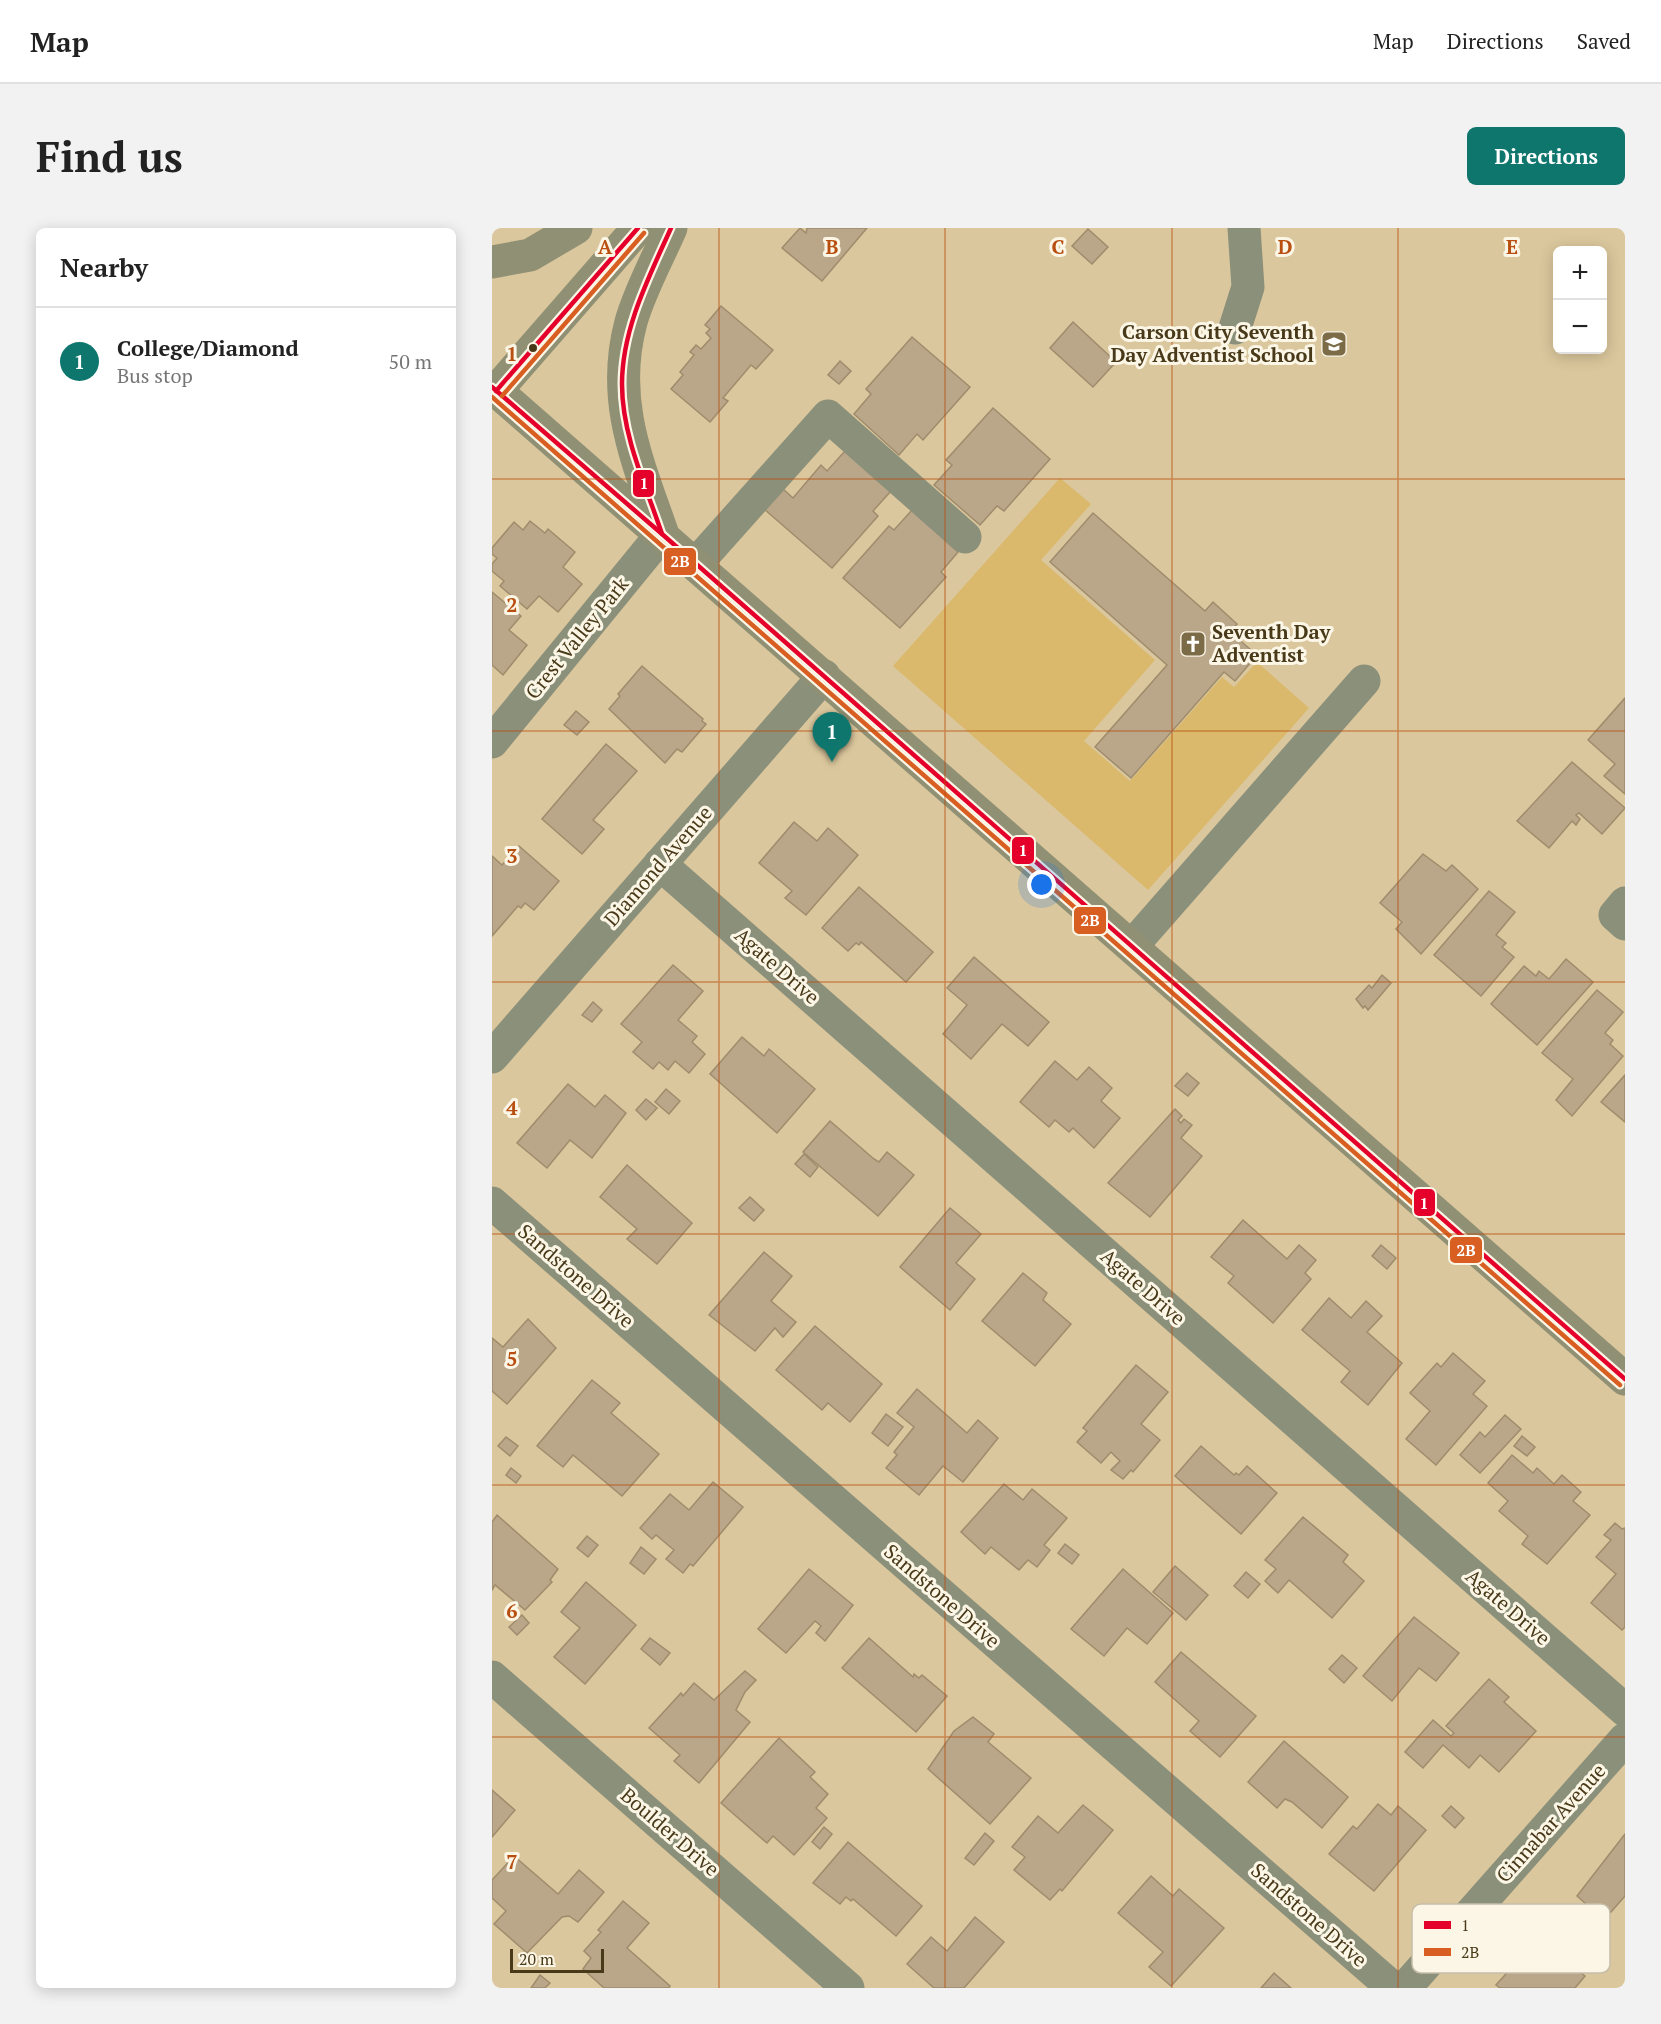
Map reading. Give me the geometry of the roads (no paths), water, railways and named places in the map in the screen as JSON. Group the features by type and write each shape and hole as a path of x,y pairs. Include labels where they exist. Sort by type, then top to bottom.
{"main road":[{"path":"492,262 530,255 576,228"},
{"path":"638,228 494,391 662,534 1625,1379"},
{"path":"662,534 631,442 621,384 631,321 671,228"}],"street":[{"path":"1235,328 1248,287 1244,228"},
{"path":"696,564 828,416 965,537"},
{"name":"Crest Valley Park","path":"492,742 662,534"},
{"name":"Diamond Avenue","path":"492,1057 824,676"},
{"path":"1132,946 1364,681"},
{"name":"Agate Drive","path":"660,864 1625,1710"},
{"name":"Sandstone Drive","path":"492,1203 1393,1988"},
{"name":"Boulder Drive","path":"492,1677 848,1988"},
{"name":"Cinnabar Avenue","path":"1479,1904 1625,1739"},
{"name":"Cinnabar Avenue","path":"1405,1988 1418,1973"}],"place":[{"name":"Carson City Seventh Day Adventist School","path":"1334,344"},
{"name":"Seventh Day Adventist","path":"1193,644"},
{"name":"College/Diamond","path":"832,762"}]}
